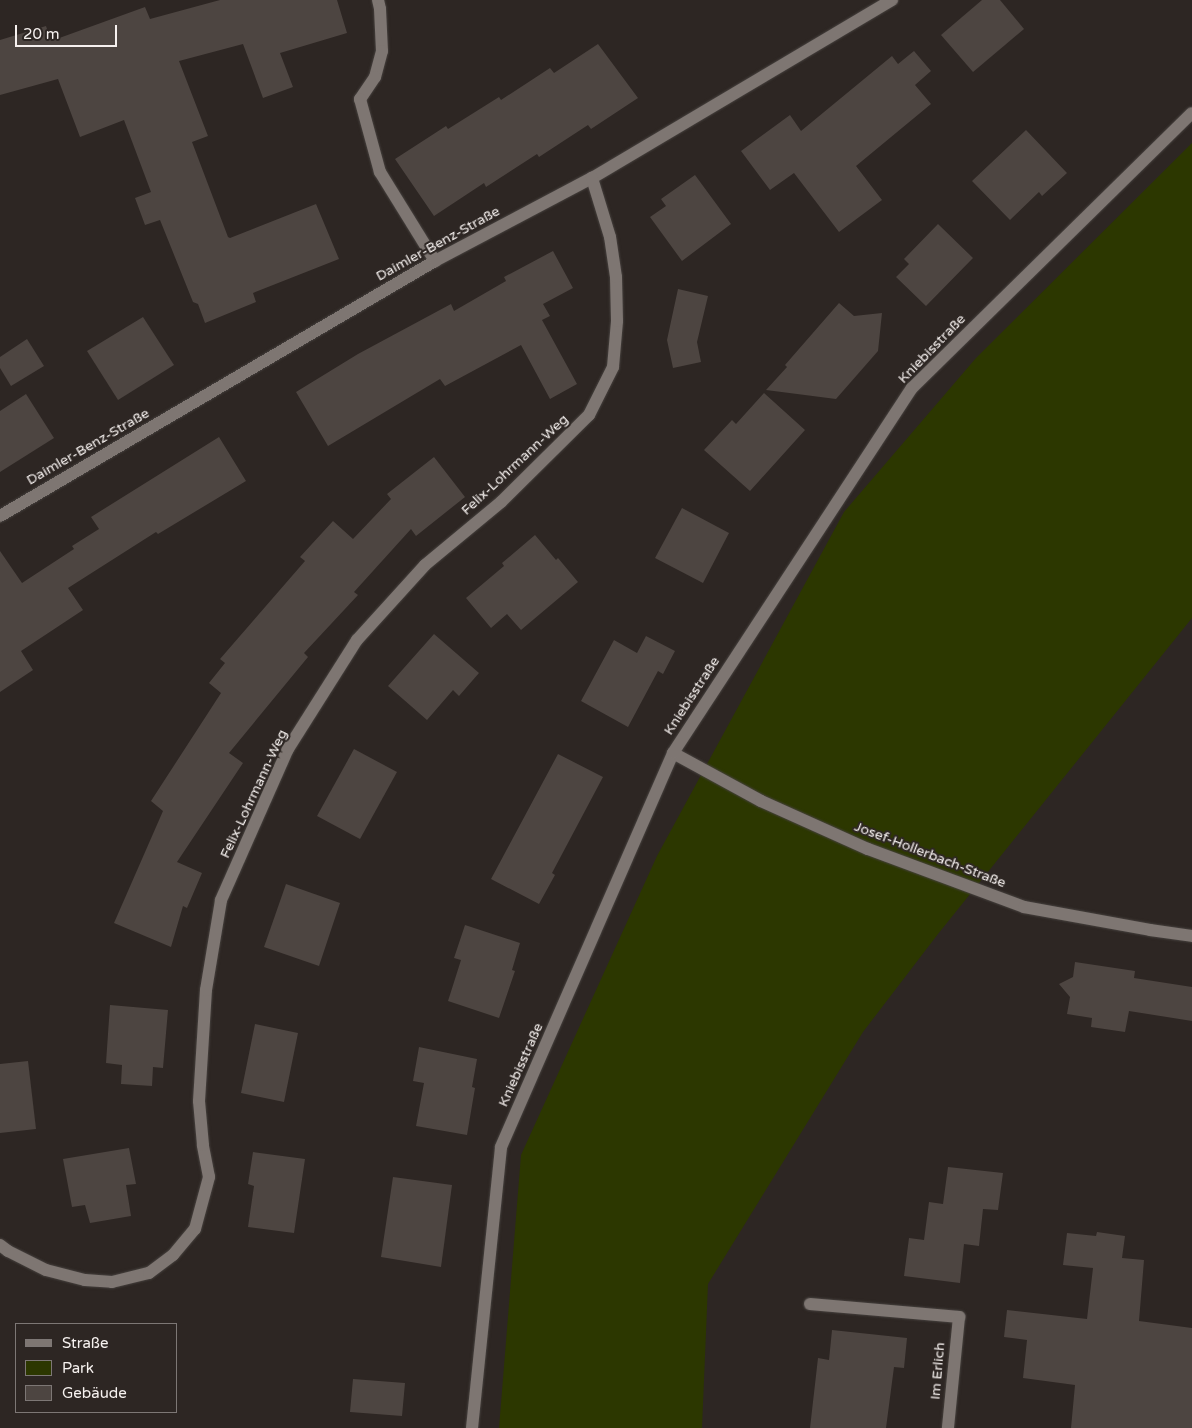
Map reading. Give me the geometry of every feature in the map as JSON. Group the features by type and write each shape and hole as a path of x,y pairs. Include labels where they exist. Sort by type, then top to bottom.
{"street":[{"path":"378,0 382,51 375,77 360,99 380,172 435,261"},
{"name":"Daimler-Benz-Straße","path":"0,516 435,261 592,178 892,0"},
{"name":"Kniebisstraße","path":"472,1428 501,1147 673,753 912,388 1192,113"},
{"name":"Felix-Lohrmann-Weg","path":"0,1245 8,1252 46,1270 85,1280 112,1282 149,1273 173,1255 195,1229 209,1177 203,1145 199,1101 206,990 221,900 288,749 357,640 425,565 501,502 589,415 613,368 617,321 616,277 610,237 592,178"},
{"name":"Josef-Hollerbach-Straße","path":"673,753 761,801 868,849 1024,907 1192,936"},
{"name":"Im Erlich","path":"810,1304 958,1317 948,1428"}],"green space":[{"path":"1192,143 1192,618 938,934 863,1032 708,1284 702,1428 499,1428 521,1155 657,856 844,512 976,358"}],"building":[{"path":"220,0 337,0 347,33 280,53 293,87 263,98 243,44 179,61 208,136 192,142 228,237 230,238 316,204 339,259 253,293 256,302 205,323 198,304 193,302 160,220 145,225 135,198 151,192 124,120 80,137 58,79 0,95 0,40 46,26 51,41 145,7 150,19"},
{"path":"982,0 1000,0 1024,29 973,72 941,35"},
{"path":"598,44 638,98 591,129 588,125 539,157 537,154 486,187 484,183 434,216 395,159 446,126 448,129 499,97 501,100 550,68 554,73"},
{"path":"914,51 931,71 915,85 931,104 856,166 882,200 839,232 794,173 770,190 741,151 790,115 801,131 892,56 898,64"},
{"path":"1026,130 1067,173 1042,196 1039,192 1010,220 972,181"},
{"path":"695,175 731,224 682,261 650,217 666,206 661,199"},
{"path":"938,224 973,258 926,306 896,277 909,264 904,259"},
{"path":"553,251 573,288 543,304 550,316 542,320 577,384 550,399 521,345 445,386 440,379 328,446 296,392 358,354 451,304 454,311 506,281 504,277"},
{"path":"678,289 708,296 697,342 701,362 673,368 667,340"},
{"path":"839,303 854,316 882,313 878,351 836,399 766,390 787,367 785,365"},
{"path":"143,317 174,365 118,400 87,351"},
{"path":"27,339 44,366 11,386 0,368 0,357"},
{"path":"764,393 805,430 750,491 704,450 732,420 736,424"},
{"path":"26,394 54,438 0,472 0,411"},
{"path":"219,437 246,481 158,534 156,532 68,588 83,610 21,651 33,670 0,692 0,551 22,583 74,549 72,546 99,529 91,517"},
{"path":"434,457 465,497 416,536 411,529 354,592 358,595 304,653 308,657 229,753 243,763 177,862 202,873 187,908 183,906 171,947 114,923 163,811 151,801 221,693 209,683 225,663 220,659 305,561 300,557 333,521 353,539 391,499 387,494"},
{"path":"682,508 729,533 703,583 655,558"},
{"path":"535,535 578,582 521,630 507,614 491,628 466,598 504,566 502,563"},
{"path":"434,634 479,673 459,696 453,690 427,720 388,686"},
{"path":"646,636 675,651 663,674 658,671 628,727 581,701 614,640 637,653"},
{"path":"354,749 397,772 360,839 317,816"},
{"path":"558,754 603,777 552,873 555,875 539,904 491,879"},
{"path":"286,884 340,903 319,966 264,947"},
{"path":"465,925 520,943 512,970 515,971 499,1018 448,1001 461,960 454,958"},
{"path":"1075,962 1135,971 1134,978 1192,987 1192,1021 1129,1011 1125,1032 1091,1027 1092,1018 1067,1014 1070,997 1059,984 1073,977"},
{"path":"110,1005 168,1010 163,1068 153,1067 152,1086 121,1084 122,1065 106,1063"},
{"path":"255,1024 298,1033 284,1102 241,1093"},
{"path":"419,1047 477,1059 472,1087 475,1088 467,1135 416,1126 424,1083 413,1081"},
{"path":"28,1061 36,1129 0,1133 0,1064"},
{"path":"129,1148 136,1184 126,1185 131,1216 90,1223 85,1205 72,1207 63,1159"},
{"path":"253,1152 305,1159 294,1233 248,1227 254,1186 248,1184"},
{"path":"948,1167 1003,1173 998,1210 983,1209 979,1246 964,1244 960,1283 904,1276 909,1238 924,1240 929,1202 943,1204"},
{"path":"393,1177 452,1185 441,1267 381,1257"},
{"path":"1097,1232 1125,1236 1122,1258 1144,1260 1139,1321 1192,1328 1192,1428 1071,1428 1075,1385 1023,1378 1027,1340 1004,1337 1007,1310 1087,1319 1093,1268 1063,1265 1067,1233 1096,1236"},
{"path":"832,1330 907,1338 904,1368 894,1367 886,1428 810,1428 818,1358 829,1360"},
{"path":"353,1379 405,1383 402,1416 350,1412"}]}
